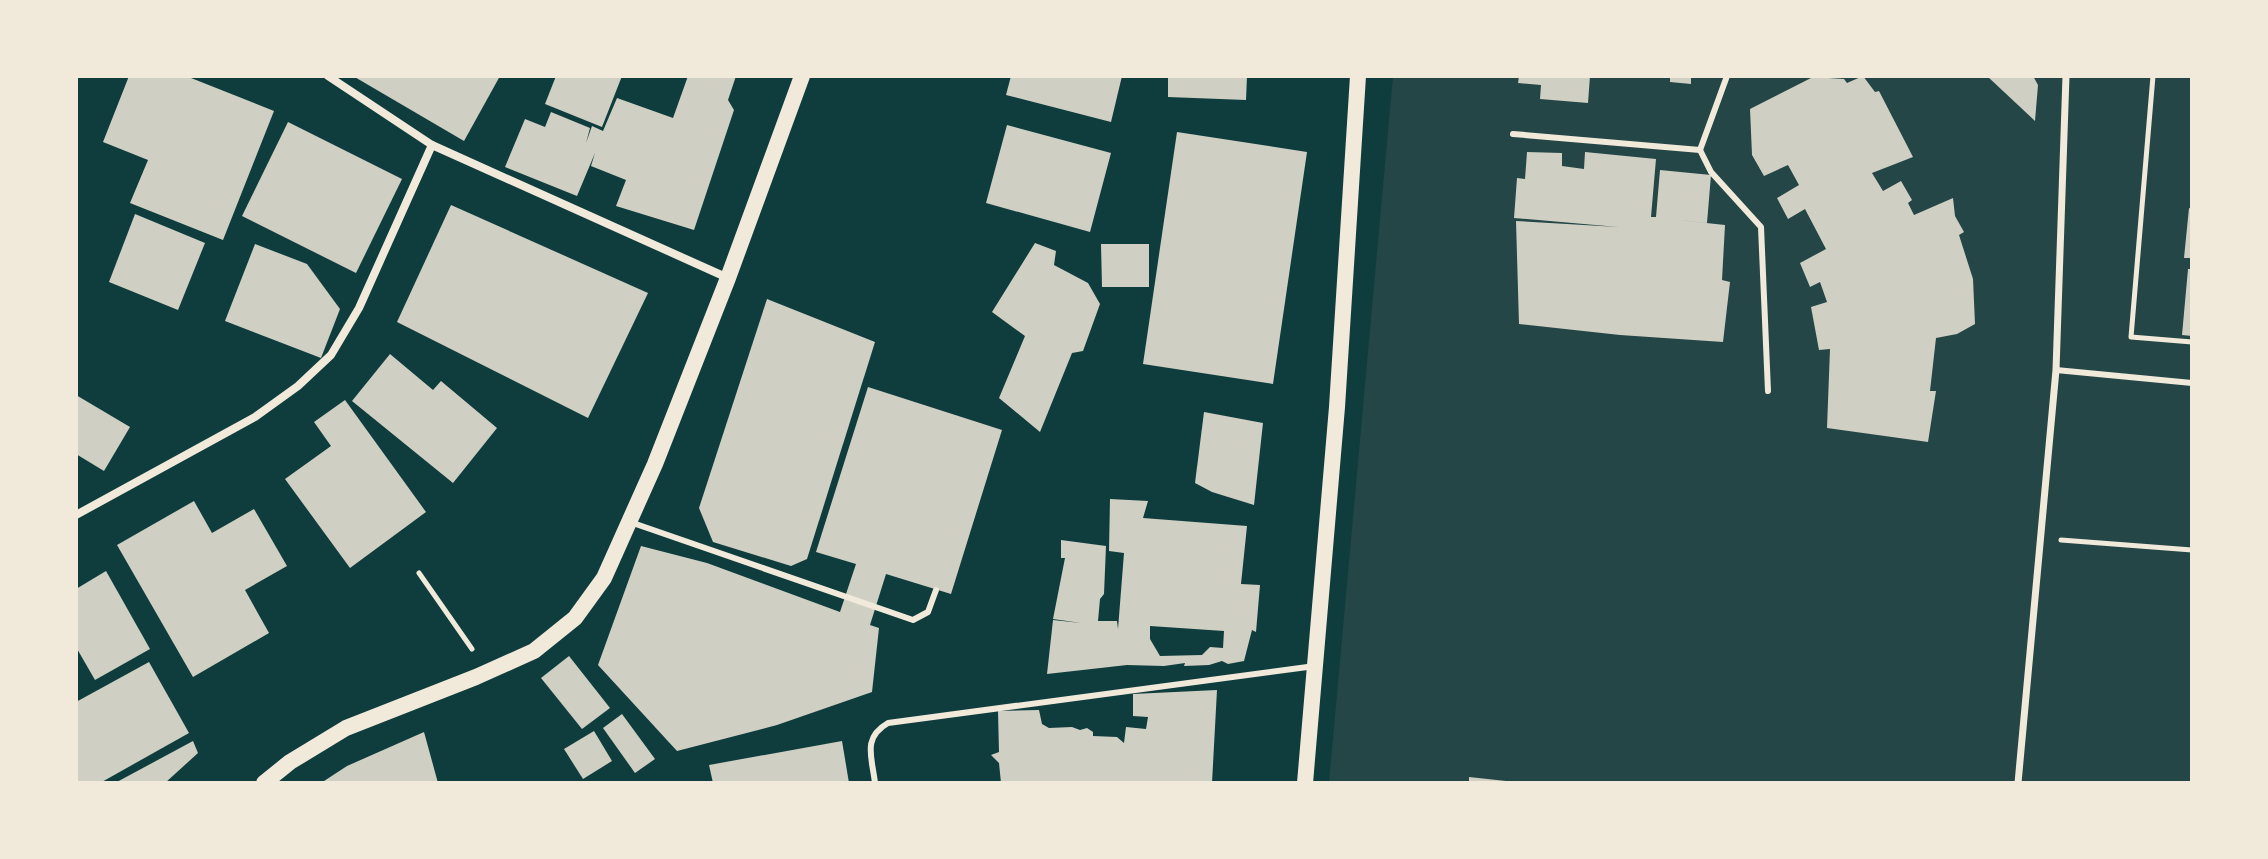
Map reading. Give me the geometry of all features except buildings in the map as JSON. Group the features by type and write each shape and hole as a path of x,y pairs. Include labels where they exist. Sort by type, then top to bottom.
{"main road":[{"path":"264,783 290,762 346,728 534,651 575,618 604,578 655,464 802,76"},
{"path":"1305,783 1337,407 1358,76"}],"street":[{"path":"328,76 432,145 728,278"},
{"path":"2018,783 2056,370 2066,76"},
{"path":"76,515 255,417 298,386 331,355 359,308 432,145"}],"lane":[{"path":"1727,76 1700,150 1711,172 1761,227 1768,391"},
{"path":"1513,134 1700,150"},
{"path":"2056,370 2192,383"},
{"path":"630,522 913,620 928,612 936,590"},
{"path":"875,783 870,741 878,729 888,723 1315,666"}],"path":[{"path":"2153,76 2131,337 2192,342"},
{"path":"2040,538 2192,550"},
{"path":"419,573 472,649"}],"shaded area":[{"path":"1393,76 2192,76 2192,783 1329,783"}]}
